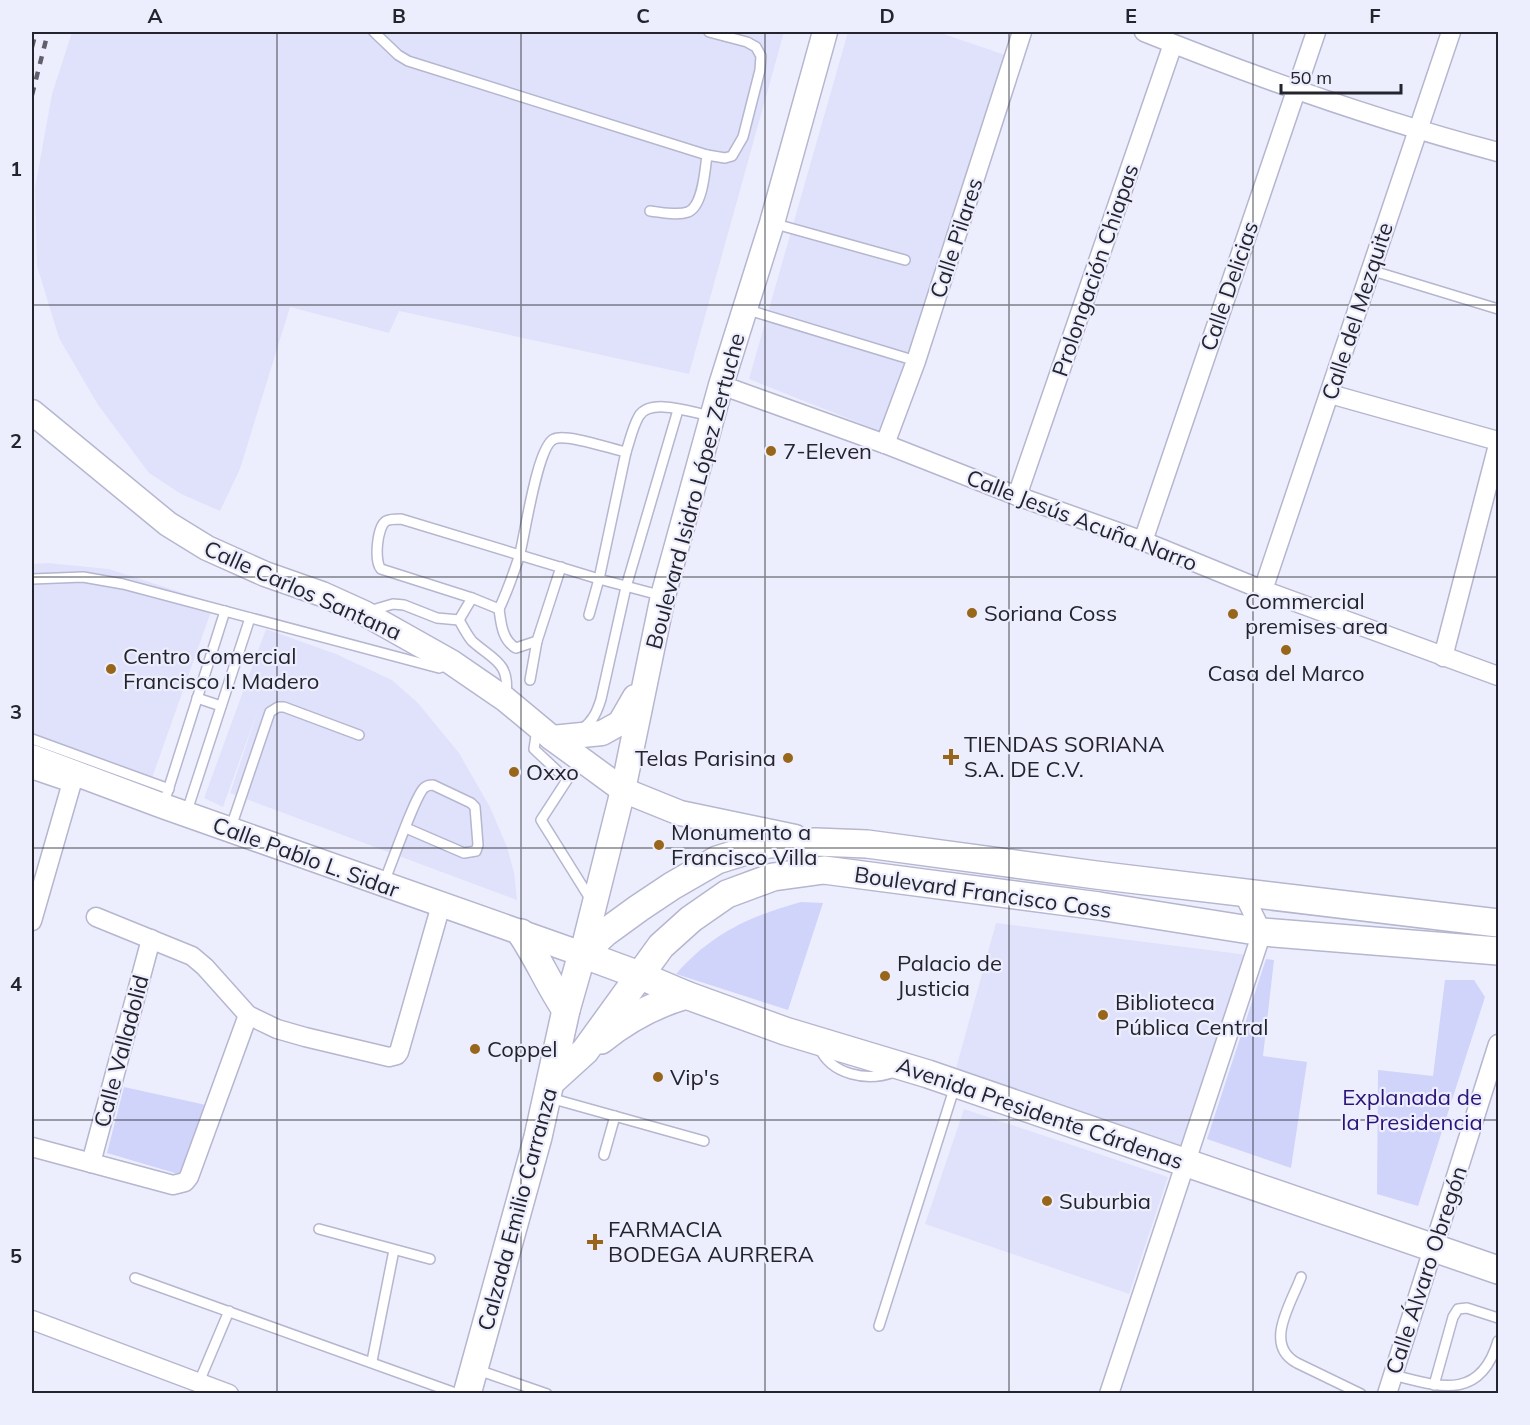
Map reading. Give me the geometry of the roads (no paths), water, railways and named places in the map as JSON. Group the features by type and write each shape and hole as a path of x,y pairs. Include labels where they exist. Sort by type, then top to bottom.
{"main road":[{"name":"Boulevard Francisco Coss","path":"582,954 606,932 672,885 717,860 768,844 816,842 867,844 1096,875 1498,923"},
{"name":"Boulevard Francisco Coss","path":"550,1089 585,1051 661,946 691,920 727,894 773,877 824,870 944,888 1099,906 1262,932 1498,951"},
{"path":"944,888 1077,883 1096,875"},
{"path":"1099,906 1100,896 1107,889 1185,886"},
{"path":"521,933 566,1010"},
{"name":"Avenida Presidente Cárdenas","path":"582,954 686,995 815,1040 956,1083 1498,1270"},
{"name":"Calzada Emilio Carranza","path":"470,1381 550,1089 566,1010 582,954"},
{"path":"585,1051 642,1012 662,1002 686,995"}],"street":[{"name":"Boulevard Isidro López Zertuche","path":"582,954 623,790 663,596 712,416 772,223 825,32"},
{"name":"Calle Pilares","path":"885,444 916,361 1022,32"},
{"path":"1146,32 1173,45 1297,91 1417,130 1498,152"},
{"name":"Calle Delicias","path":"1143,541 1316,32"},
{"name":"Calle del Mezquite","path":"1263,590 1451,32"},
{"name":"Prolongación Chiapas","path":"1017,496 1173,45"},
{"name":"Calle Jesús Acuña Narro","path":"721,386 885,444 1017,496 1143,541 1263,590 1498,676"},
{"path":"1330,394 1498,443 1443,657"},
{"name":"Calle Carlos Santana","path":"32,412 168,524 207,548 364,613 452,662 554,733 623,790 680,813 816,842"},
{"path":"1481,513 1498,518"},
{"path":"554,733 602,733 620,723 644,682"},
{"name":"Calle Pablo L. Sidar","path":"32,757 72,779 166,798 186,814 582,954"},
{"path":"32,921 72,779"},
{"path":"1109,1394 1262,932 1243,893"},
{"path":"96,917 192,956 206,967 248,1015 277,1029 389,1057 399,1052 441,904"},
{"name":"Calle Valladolid","path":"91,1162 151,939"},
{"path":"32,1147 173,1185 185,1182 189,1177 248,1015"},
{"name":"Calle Álvaro Obregón","path":"1387,1394 1433,1247 1490,1096 1498,1044"},
{"path":"32,1320 229,1394"}],"lane":[{"path":"374,32 398,55 408,60 707,155 725,158 732,156 743,137 760,70 761,56 756,47 747,42 709,32"},
{"path":"650,211 689,212 698,204 707,155"},
{"path":"772,223 904,260"},
{"path":"1370,270 1498,309"},
{"path":"745,309 916,361"},
{"path":"589,615 626,452 641,413 651,406 665,406 712,416"},
{"path":"594,905 541,820 567,780 534,748 554,733 589,724 596,715 626,587 678,410"},
{"path":"537,641 516,648 511,645 503,632 499,609 507,594 519,554 540,461 546,446 554,439 568,437 626,452"},
{"path":"499,609 381,569 376,564 375,555 382,525 386,521 401,519 663,596"},
{"path":"530,681 537,641 561,567"},
{"path":"32,579 83,577 123,584 439,668 452,662"},
{"path":"459,620 472,598"},
{"path":"364,613 393,604 404,604 436,618 459,620"},
{"path":"32,740 166,798 225,611"},
{"path":"186,814 250,618"},
{"path":"459,620 472,640 505,672 507,681 505,699"},
{"path":"197,698 221,706"},
{"path":"230,830 270,712 274,709 284,707 359,735"},
{"path":"32,774 72,779"},
{"path":"383,884 406,828 422,791 425,787 433,785 475,807 478,845 476,851 465,853 406,828"},
{"path":"879,1326 956,1083"},
{"path":"550,1089 615,1116 704,1141"},
{"path":"604,1155 615,1116"},
{"path":"319,1228 430,1259"},
{"path":"372,1361 394,1250"},
{"path":"1301,1277 1281,1331 1282,1351 1289,1359 1361,1394"},
{"path":"135,1278 372,1361 458,1394"},
{"path":"1434,1385 1453,1317 1458,1309 1467,1308 1498,1318"},
{"path":"199,1382 229,1311"},
{"path":"1393,1375 1434,1385 1458,1386 1475,1379 1490,1363 1498,1341"},
{"path":"470,1381 547,1394"}],"railway":[{"path":"32,47 36,32"},
{"path":"32,95 48,32"}],"place":[{"name":"7-Eleven","path":"771,451"},
{"name":"Soriana Coss","path":"972,613"},
{"name":"Commercial premises area","path":"1233,614"},
{"name":"Casa del Marco","path":"1286,650"},
{"name":"Centro Comercial Francisco I. Madero","path":"111,669"},
{"name":"TIENDAS SORIANA S.A. DE C.V.","path":"951,757"},
{"name":"Telas Parisina","path":"788,758"},
{"name":"Oxxo","path":"514,772"},
{"name":"Monumento a Francisco Villa","path":"659,845"},
{"name":"Palacio de Justicia","path":"885,976"},
{"name":"Biblioteca Pública Central","path":"1103,1015"},
{"name":"Coppel","path":"475,1049"},
{"name":"Vip's","path":"658,1077"},
{"name":"Suburbia","path":"1047,1201"},
{"name":"FARMACIA BODEGA AURRERA","path":"595,1242"}],"park label":[{"name":"Explanada de la Presidencia","path":"1412,1110"}]}
